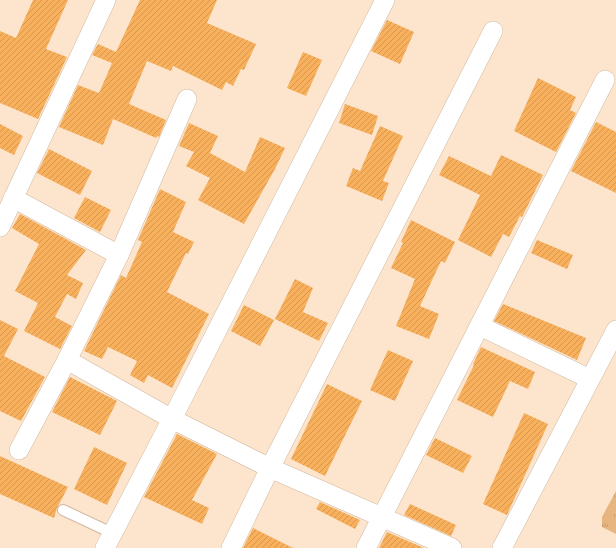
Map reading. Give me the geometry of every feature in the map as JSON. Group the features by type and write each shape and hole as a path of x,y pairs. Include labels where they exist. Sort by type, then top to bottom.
{"street":[{"path":"0,226 106,0"},
{"path":"108,540 172,419 385,0"},
{"path":"231,548 270,468 493,31"},
{"path":"366,548 383,519 605,80"},
{"path":"19,450 67,360 119,255 187,100"},
{"path":"13,198 119,255"},
{"path":"480,326 590,379"},
{"path":"502,548 616,330"},
{"path":"67,360 172,419 270,468 383,519 452,548"}],"lane":[{"path":"63,510 108,540"}],"green space":[{"path":"616,491 616,534 602,527 602,517"}],"building":[{"path":"33,0 68,0 46,49 67,57 38,119 0,103 0,31 16,38"},
{"path":"140,0 217,0 207,23 256,44 244,70 241,69 233,86 226,82 222,90 173,66 171,71 147,61 129,104 166,120 159,137 157,136 156,138 113,119 103,145 59,127 78,85 99,93 112,63 92,55 98,44 116,52"},
{"path":"387,20 414,32 400,64 371,51"},
{"path":"303,52 322,60 306,96 287,88"},
{"path":"538,78 576,97 570,110 576,113 556,152 514,131"},
{"path":"345,104 378,116 372,135 339,123"},
{"path":"596,122 616,132 616,193 571,171"},
{"path":"189,123 218,136 210,153 245,172 260,137 285,148 244,224 198,200 210,178 186,166 194,152 179,146"},
{"path":"0,124 23,136 14,155 0,148"},
{"path":"380,126 403,136 383,181 389,183 382,201 346,186 353,168 360,171"},
{"path":"49,149 92,171 80,195 37,173"},
{"path":"501,155 543,175 522,217 520,216 509,237 503,234 491,257 458,240 480,195 439,175 449,156 491,176"},
{"path":"160,189 186,202 173,232 194,242 188,254 186,253 167,292 209,314 172,388 148,375 144,383 130,375 137,361 108,347 102,359 84,351 121,275 126,278 142,242 138,240"},
{"path":"85,197 111,210 100,232 74,218"},
{"path":"20,214 86,250 67,275 83,283 76,299 67,294 55,317 72,326 60,349 24,331 38,303 15,291 39,244 12,228"},
{"path":"411,220 455,242 445,263 441,261 420,306 439,314 429,339 396,326 415,279 391,268 403,243 401,242"},
{"path":"537,240 573,255 567,269 531,253"},
{"path":"295,279 313,288 303,312 328,323 319,341 275,319"},
{"path":"503,304 586,338 577,360 494,321"},
{"path":"244,305 274,320 260,346 231,331"},
{"path":"0,320 18,329 4,356 45,377 21,421 0,411"},
{"path":"481,347 535,372 528,389 510,381 493,417 457,400"},
{"path":"388,350 413,361 395,401 370,390"},
{"path":"70,377 117,401 100,435 52,412"},
{"path":"327,384 362,401 325,476 291,459"},
{"path":"524,413 548,424 507,515 483,504"},
{"path":"177,434 217,454 192,500 209,508 202,524 144,497"},
{"path":"435,438 472,456 463,473 426,455"},
{"path":"94,447 127,463 107,505 74,489"},
{"path":"0,456 68,487 57,508 54,518 0,494"},
{"path":"320,502 360,520 355,529 316,509"},
{"path":"410,504 456,525 451,536 404,515"},
{"path":"253,528 293,548 243,548"},
{"path":"387,532 424,548 379,548"}]}
